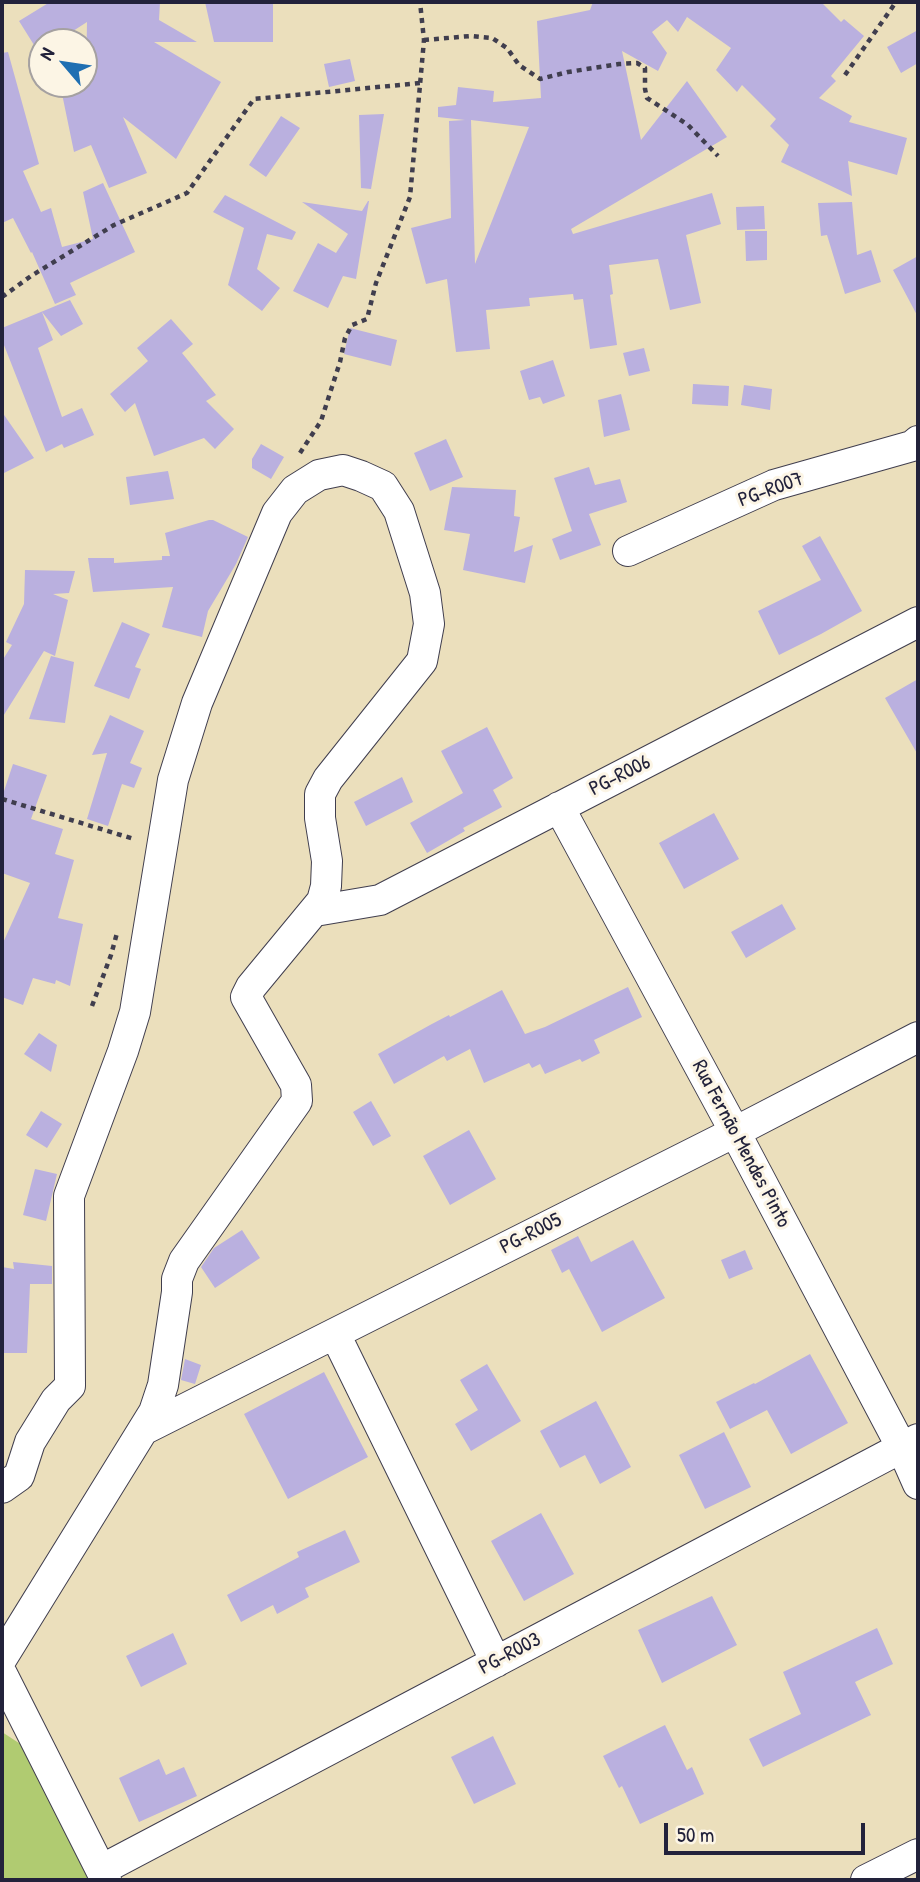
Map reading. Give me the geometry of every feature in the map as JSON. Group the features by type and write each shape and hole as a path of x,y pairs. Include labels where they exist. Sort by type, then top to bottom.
{"street":[{"name":"PG-R007","path":"628,551 774,485 916,448"},
{"path":"2,1488 19,1476 30,1442 57,1400 70,1386 69,1196 135,1012 173,780 197,703 277,513 295,490 319,475 343,470 362,476 383,486 398,511 425,593 429,624 422,661 328,779 320,794 320,818 327,861 323,901 251,987 246,997 296,1086 297,1101 184,1261 177,1279 160,1399 2,1658"},
{"name":"PG-R006","path":"315,911 380,900 918,622"},
{"name":"Rua Fernão Mendes Pinto","path":"559,807 735,1132 910,1443 918,1483"},
{"name":"PG-R005","path":"143,1430 918,1037"},
{"path":"335,1334 496,1662"},
{"name":"PG-R003","path":"104,1875 496,1662 910,1443"},
{"path":"2,1674 104,1875"},
{"path":"866,1880 918,1854"}],"path":[{"path":"845,75 897,2"},
{"path":"424,40 471,36 492,38 507,48 519,65 540,79 568,72 637,63 645,68 647,98 688,125 718,156"},
{"path":"2,297 114,225 187,193 254,99 420,83"},
{"path":"2,799 134,839"}],"green space":[{"path":"2,1732 48,1762 103,1880 2,1880"}],"building":[{"path":"50,2 160,2 159,20 197,42 154,42 221,82 176,159 123,117 147,173 109,188 91,145 74,152 63,98 98,98 98,28 87,28 87,22 78,28 28,28 28,35 19,21"},
{"path":"205,2 273,2 273,42 214,42"},
{"path":"593,2 821,2 841,22 844,19 864,36 831,76 836,81 819,98 852,116 849,122 907,138 897,175 848,161 852,196 781,162 789,145 770,126 776,119 742,85 737,92 716,70 731,48 687,17 678,32 667,20 652,32 667,53 658,71 622,51 641,140 687,81 727,137 571,229 573,234 712,193 721,224 686,235 701,303 670,310 658,259 609,265 617,345 590,349 583,299 574,300 573,294 529,298 530,306 486,310 490,349 456,352 447,279 426,284 411,228 451,218 449,121 465,120 438,117 438,107 456,105 458,87 494,91 493,102 541,98 537,21 590,10","holes":["471,120 529,127 475,264"]},
{"path":"918,30 918,63 901,73 887,47"},
{"path":"8,52 39,164 23,171 41,212 51,208 62,247 93,239 83,192 103,183 135,252 70,283 76,295 55,304 32,252 13,218 2,223 2,53"},
{"path":"350,59 355,81 329,87 324,64"},
{"path":"384,114 371,189 361,188 359,115"},
{"path":"281,116 300,128 266,177 249,165"},
{"path":"225,195 296,232 292,240 267,234 257,269 280,288 262,311 228,285 244,228 213,212"},
{"path":"368,201 356,279 343,276 328,308 293,291 318,243 336,253 348,234 302,202 362,211"},
{"path":"852,202 857,255 871,250 881,282 845,294 827,235 821,236 818,203"},
{"path":"764,206 765,229 737,230 736,207"},
{"path":"745,231 767,231 767,260 746,261"},
{"path":"918,256 918,317 893,270"},
{"path":"70,300 83,324 61,336 42,312 53,340 38,348 62,417 82,408 94,435 64,448 62,444 46,452 2,340 2,328"},
{"path":"171,319 193,344 182,353 216,395 206,401 234,429 215,449 204,438 154,456 135,403 125,412 110,394 148,361 137,348"},
{"path":"350,328 397,340 391,366 344,354"},
{"path":"644,348 650,371 629,376 623,353"},
{"path":"553,360 565,396 543,404 540,397 529,400 520,371"},
{"path":"693,384 729,386 728,406 692,404"},
{"path":"744,385 772,389 770,410 741,405"},
{"path":"621,394 630,430 604,437 598,400"},
{"path":"2,412 34,458 2,474"},
{"path":"446,439 463,477 430,491 414,453"},
{"path":"261,444 284,457 271,479 252,468 252,459"},
{"path":"589,467 595,485 620,479 627,502 589,514 601,545 560,560 552,539 572,531 554,478"},
{"path":"168,471 174,499 130,505 126,477"},
{"path":"452,487 516,490 514,516 520,517 514,552 533,545 525,583 463,570 470,534 444,530"},
{"path":"209,520 248,537 236,564 208,611 202,637 162,627 173,587 93,592 88,558 114,558 114,563 162,560 162,556 170,556 165,533"},
{"path":"820,536 862,611 779,655 758,611 821,580 802,546"},
{"path":"25,570 75,571 69,593 53,594 68,600 55,656 44,651 2,718 2,661 12,645 6,642 24,604"},
{"path":"122,622 150,634 135,667 141,669 129,699 94,686"},
{"path":"51,656 74,662 65,723 29,719"},
{"path":"918,679 918,755 885,698"},
{"path":"110,715 144,731 130,763 142,768 134,788 122,784 108,826 87,819 107,753 92,755"},
{"path":"487,727 513,778 493,790 502,807 463,828 465,831 427,853 410,823 463,793 441,751"},
{"path":"13,764 47,775 31,819 63,829 55,854 74,860 58,918 83,924 70,986 56,980 55,984 33,978 23,1005 2,997 2,945 30,883 2,873 2,797"},
{"path":"402,777 413,802 366,826 354,802"},
{"path":"714,813 739,859 684,889 659,843"},
{"path":"782,904 796,929 746,958 731,932"},
{"path":"628,987 642,1017 594,1040 600,1053 545,1074 540,1064 532,1068 529,1063 484,1083 470,1049 447,1061 444,1056 394,1084 378,1054 502,990 525,1034"},
{"path":"39,1033 57,1045 51,1072 24,1054"},
{"path":"371,1101 391,1136 373,1146 353,1112"},
{"path":"41,1111 62,1124 47,1148 26,1135"},
{"path":"469,1130 496,1179 450,1205 423,1156"},
{"path":"35,1169 57,1174 46,1221 23,1215"},
{"path":"242,1230 260,1258 215,1288 201,1267 214,1248"},
{"path":"578,1236 591,1262 633,1240 665,1298 602,1332 569,1269 562,1273 551,1250"},
{"path":"745,1250 753,1269 729,1279 721,1260"},
{"path":"13,1262 52,1266 52,1284 30,1284 27,1353 2,1353 2,1267 14,1269"},
{"path":"810,1354 848,1423 791,1454 767,1410 730,1429 716,1402"},
{"path":"185,1359 201,1365 195,1384 181,1380"},
{"path":"487,1364 521,1421 471,1451 455,1424 478,1410 460,1380"},
{"path":"324,1372 368,1457 288,1499 244,1414"},
{"path":"596,1401 631,1467 600,1484 585,1455 560,1468 540,1431"},
{"path":"724,1432 751,1487 705,1509 679,1455"},
{"path":"541,1513 574,1574 524,1601 491,1541"},
{"path":"345,1530 360,1562 305,1588 309,1597 277,1614 273,1605 241,1622 227,1595 299,1557 297,1552"},
{"path":"712,1596 737,1645 662,1683 638,1630"},
{"path":"877,1628 893,1664 855,1682 871,1715 763,1767 749,1739 801,1714 783,1672"},
{"path":"173,1633 187,1664 141,1687 126,1656"},
{"path":"665,1725 687,1770 692,1767 704,1794 640,1824 622,1786 619,1788 603,1756"},
{"path":"493,1736 516,1784 474,1804 451,1757"},
{"path":"159,1759 166,1775 184,1767 197,1796 139,1822 119,1778"}]}
